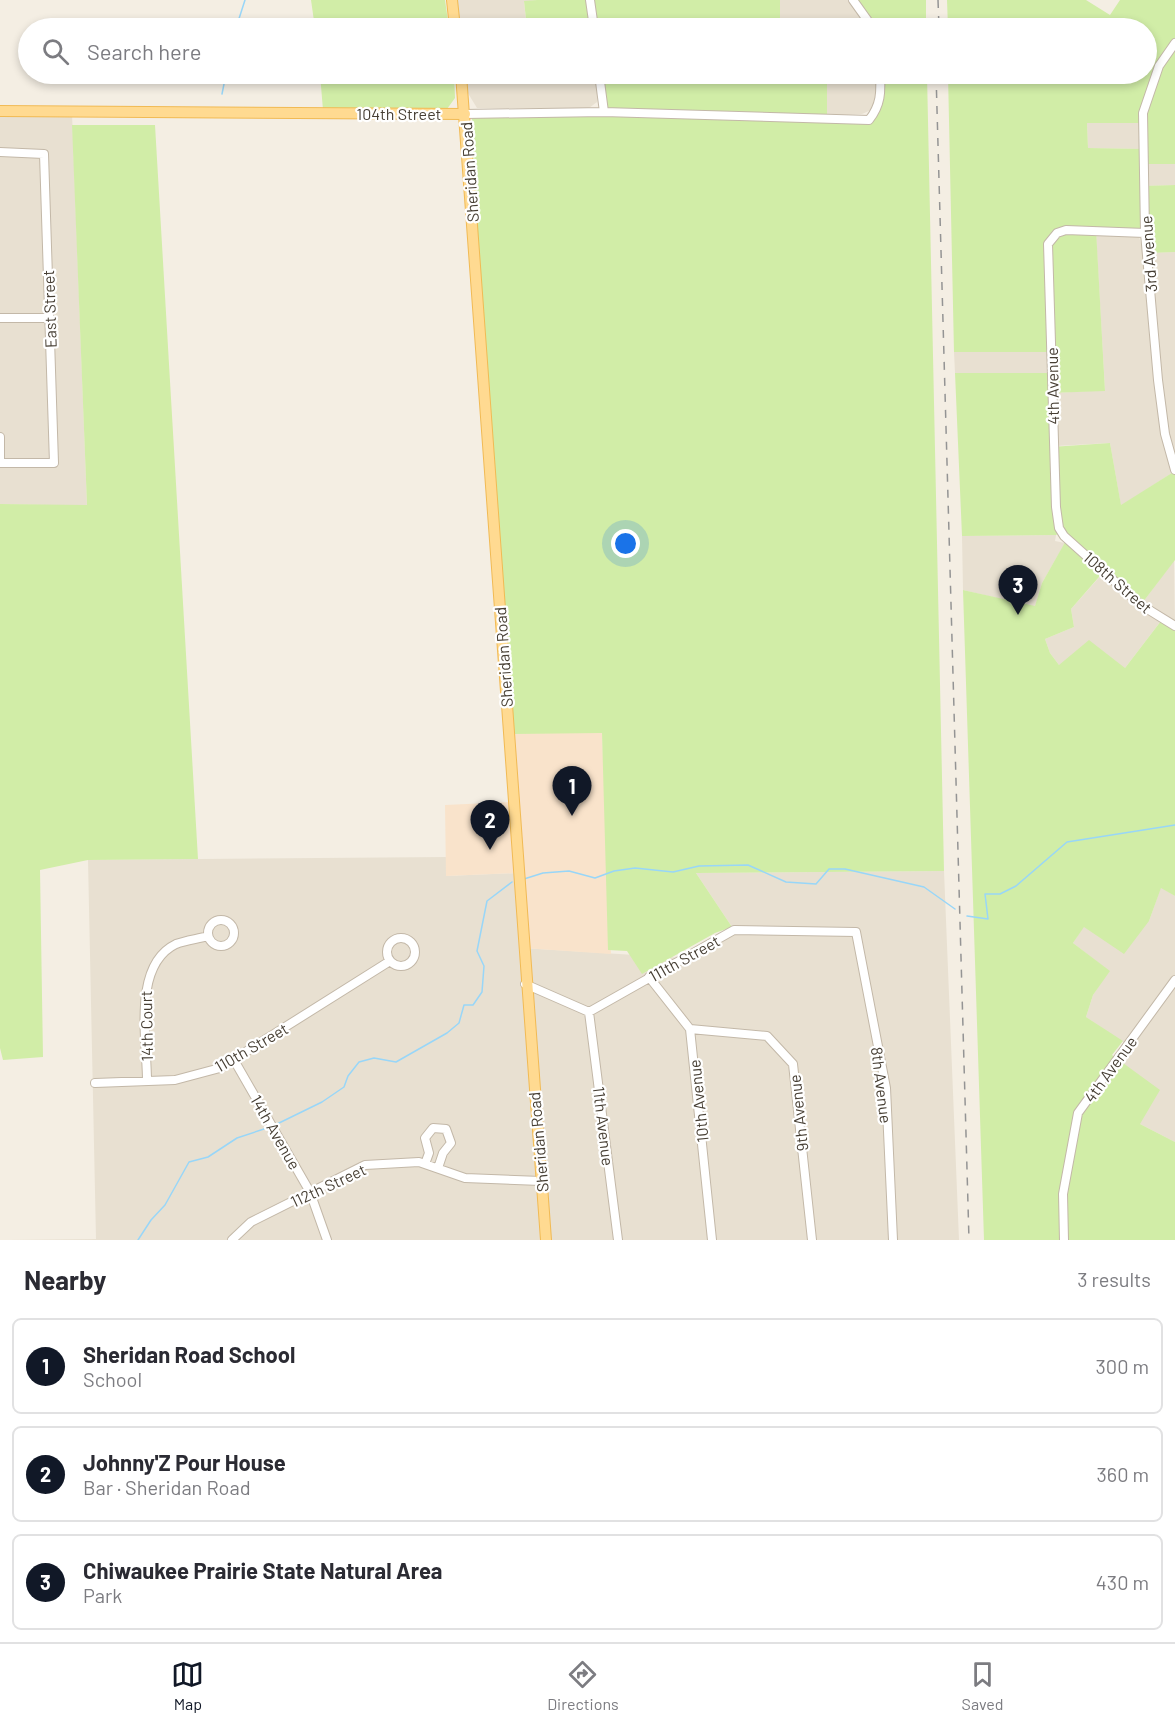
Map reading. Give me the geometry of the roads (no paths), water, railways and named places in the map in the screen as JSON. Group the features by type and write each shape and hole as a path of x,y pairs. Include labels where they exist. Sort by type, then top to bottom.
{"main road":[{"path":"452,0 454,18"},
{"name":"Sheridan Road","path":"462,84 525,984 546,1240"},
{"name":"104th Street","path":"0,111 465,114"}],"street":[{"path":"590,0 593,18"},
{"path":"853,0 866,18"},
{"name":"3rd Avenue","path":"1157,72 1175,43"},
{"path":"600,84 604,112"},
{"name":"104th Street","path":"465,114 604,112 869,120 877,110 881,94 880,84"},
{"name":"3rd Avenue","path":"1153,84 1143,113 1145,233 1158,380 1166,434 1175,470"},
{"name":"East Street","path":"0,152 44,154 54,463 0,463"},
{"name":"4th Avenue","path":"1064,536 1057,520 1048,244 1053,237 1066,230 1145,233"},
{"path":"0,318 49,318"},
{"path":"0,437 0,463"},
{"name":"108th Street","path":"1064,536 1141,605 1175,626"},
{"name":"111th Street","path":"589,1011 734,930 856,932"},
{"name":"8th Avenue","path":"856,932 886,1088 893,1240"},
{"name":"14th Court","path":"147,1081 146,982 150,971 155,960 176,944 208,936"},
{"name":"110th Street","path":"95,1083 175,1080 220,1068 390,961"},
{"path":"649,977 690,1029"},
{"name":"4th Avenue","path":"1064,1240 1063,1194 1078,1113 1175,980"},
{"path":"525,984 589,1011"},
{"name":"11th Avenue","path":"589,1011 618,1240"},
{"name":"10th Avenue","path":"690,1029 712,1240"},
{"name":"9th Avenue","path":"690,1029 767,1036 793,1064 812,1240"},
{"name":"14th Avenue","path":"234,1059 310,1192 327,1240"},
{"path":"425,1164 429,1153 425,1138 433,1128 446,1129 451,1143 443,1153 438,1168"},
{"name":"112th Street","path":"231,1240 251,1222 365,1165 425,1164 465,1178 541,1181"}],"waterway":[{"path":"239,18 245,0"},
{"path":"222,94 224,84"},
{"path":"967,916 988,919 985,894 1000,894 1016,886 1067,842 1175,825"},
{"path":"524,879 543,873 569,871 595,878 614,871 635,868 673,872 699,866 748,865 786,882 816,884 829,869 845,869 924,887 955,909"},
{"path":"277,1124 322,1102 344,1087 348,1076 359,1062 374,1058 396,1062 447,1033 459,1023 464,1005 473,1005 482,992 484,966 477,951 487,901 512,882"},
{"path":"138,1240 151,1220 165,1205 189,1162 208,1157 237,1138 267,1128"}],"railway":[{"path":"938,0 939,18"},
{"path":"936,84 969,1240"}],"place":[{"name":"Chiwaukee Prairie State Natural Area","path":"1018,615"},
{"name":"Sheridan Road School","path":"572,816"},
{"name":"Johnny'Z Pour House","path":"490,850"}]}
